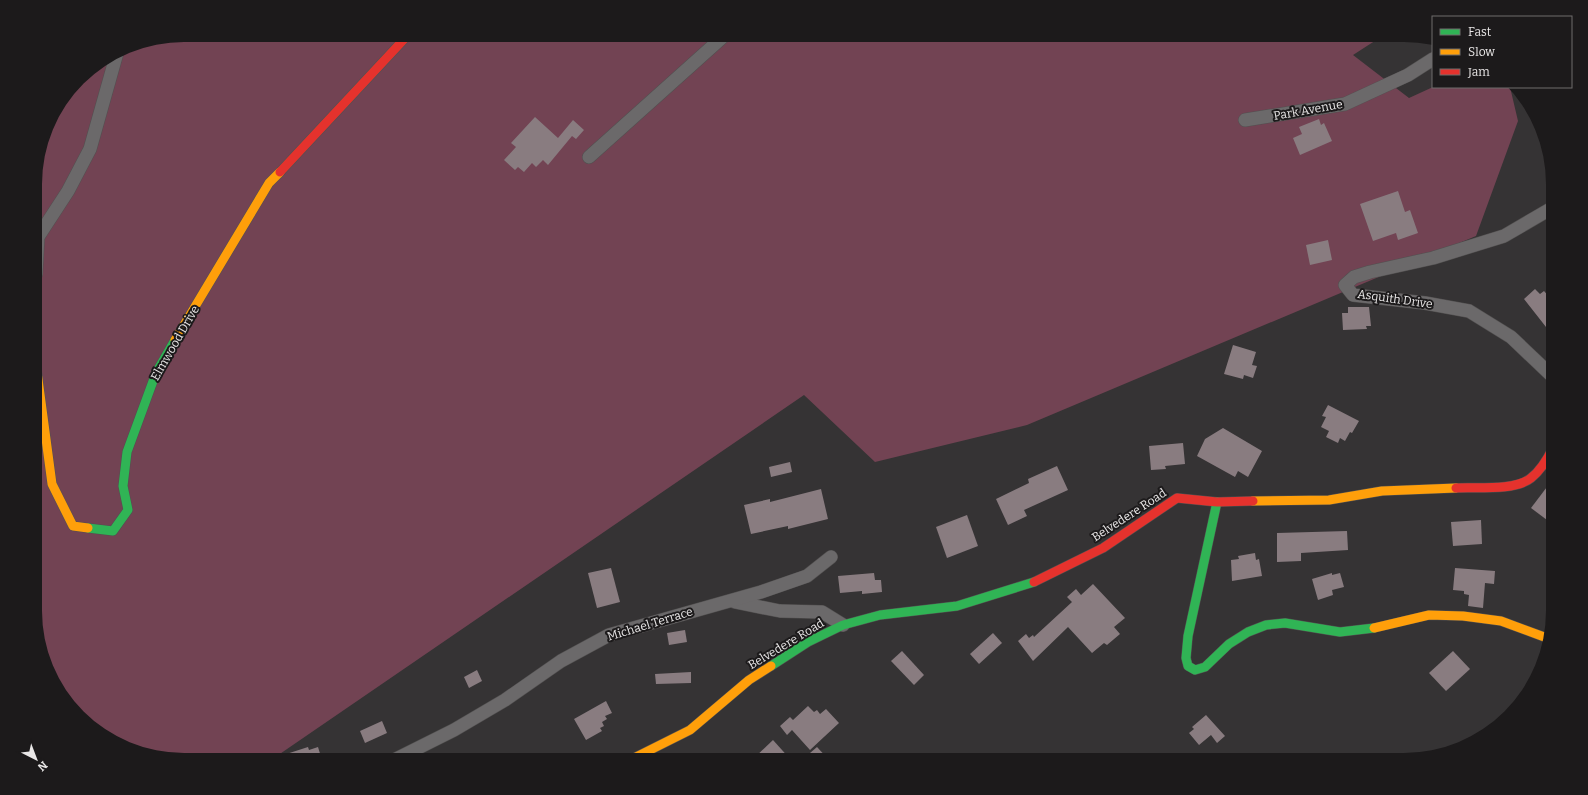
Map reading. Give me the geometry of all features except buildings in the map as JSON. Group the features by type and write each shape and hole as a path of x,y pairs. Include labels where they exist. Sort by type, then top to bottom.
{"street":[{"name":"Elmwood Drive","path":"42,409 52,484 73,526 112,531 128,510 123,486 127,452 156,373 268,183 401,42"},
{"path":"589,157 717,42"},
{"path":"42,231 68,191 90,149 115,60"},
{"name":"Park Avenue","path":"1245,120 1346,104 1408,75 1432,60"},
{"name":"Asquith Drive","path":"1546,212 1504,236 1433,258 1370,272 1354,277 1345,285 1353,295 1426,303 1470,311 1511,337 1546,370"},
{"path":"1543,637 1501,622 1463,616 1429,614 1368,630 1340,632 1285,623 1266,625 1248,632 1229,644 1205,667 1195,670 1188,666 1186,658 1188,636 1217,502 1329,500 1382,492 1512,486 1531,478 1546,460"},
{"name":"Belvedere Road","path":"644,753 690,730 749,680 808,642 843,625 880,615 957,606 1033,582 1103,548 1141,524 1177,498 1217,502"},
{"name":"Michael Terrace","path":"408,753 454,730 505,700 562,661 609,635 761,592 807,576 832,557"},
{"path":"726,601 742,602 780,611 822,612 843,625"}],"shaded area":[{"path":"175,42 1373,42 1353,55 1409,98 1432,87 1509,88 1511,90 1518,121 1476,236 1027,425 875,462 804,395 281,753 175,753 147,748 130,742 105,729 90,718 77,705 61,682 50,657 42,620 43,166 47,147 57,121 77,90 90,77 105,66 130,53 147,47"}],"traffic: fast":[{"path":"88,528 113,531 128,510 123,486 127,452 156,373 175,340"},
{"path":"1217,502 1188,636 1186,658 1188,666 1195,670 1205,667 1229,644 1248,632 1266,625 1285,623 1340,632 1374,628"},
{"path":"771,666 808,642 843,625 880,615 957,606 1034,582"}],"traffic: slow":[{"path":"175,340 269,183 280,172"},
{"path":"42,409 52,484 73,526 88,528"},
{"path":"1253,501 1329,500 1382,491 1456,488"},
{"path":"1374,628 1429,615 1463,616 1501,621 1543,637"},
{"path":"644,753 690,730 749,680 771,666"}],"traffic: jam":[{"path":"280,172 401,42"},
{"path":"1456,488 1506,487 1515,485 1531,478 1538,472 1546,460"},
{"path":"1034,582 1103,548 1177,498 1217,502 1253,501"}]}
